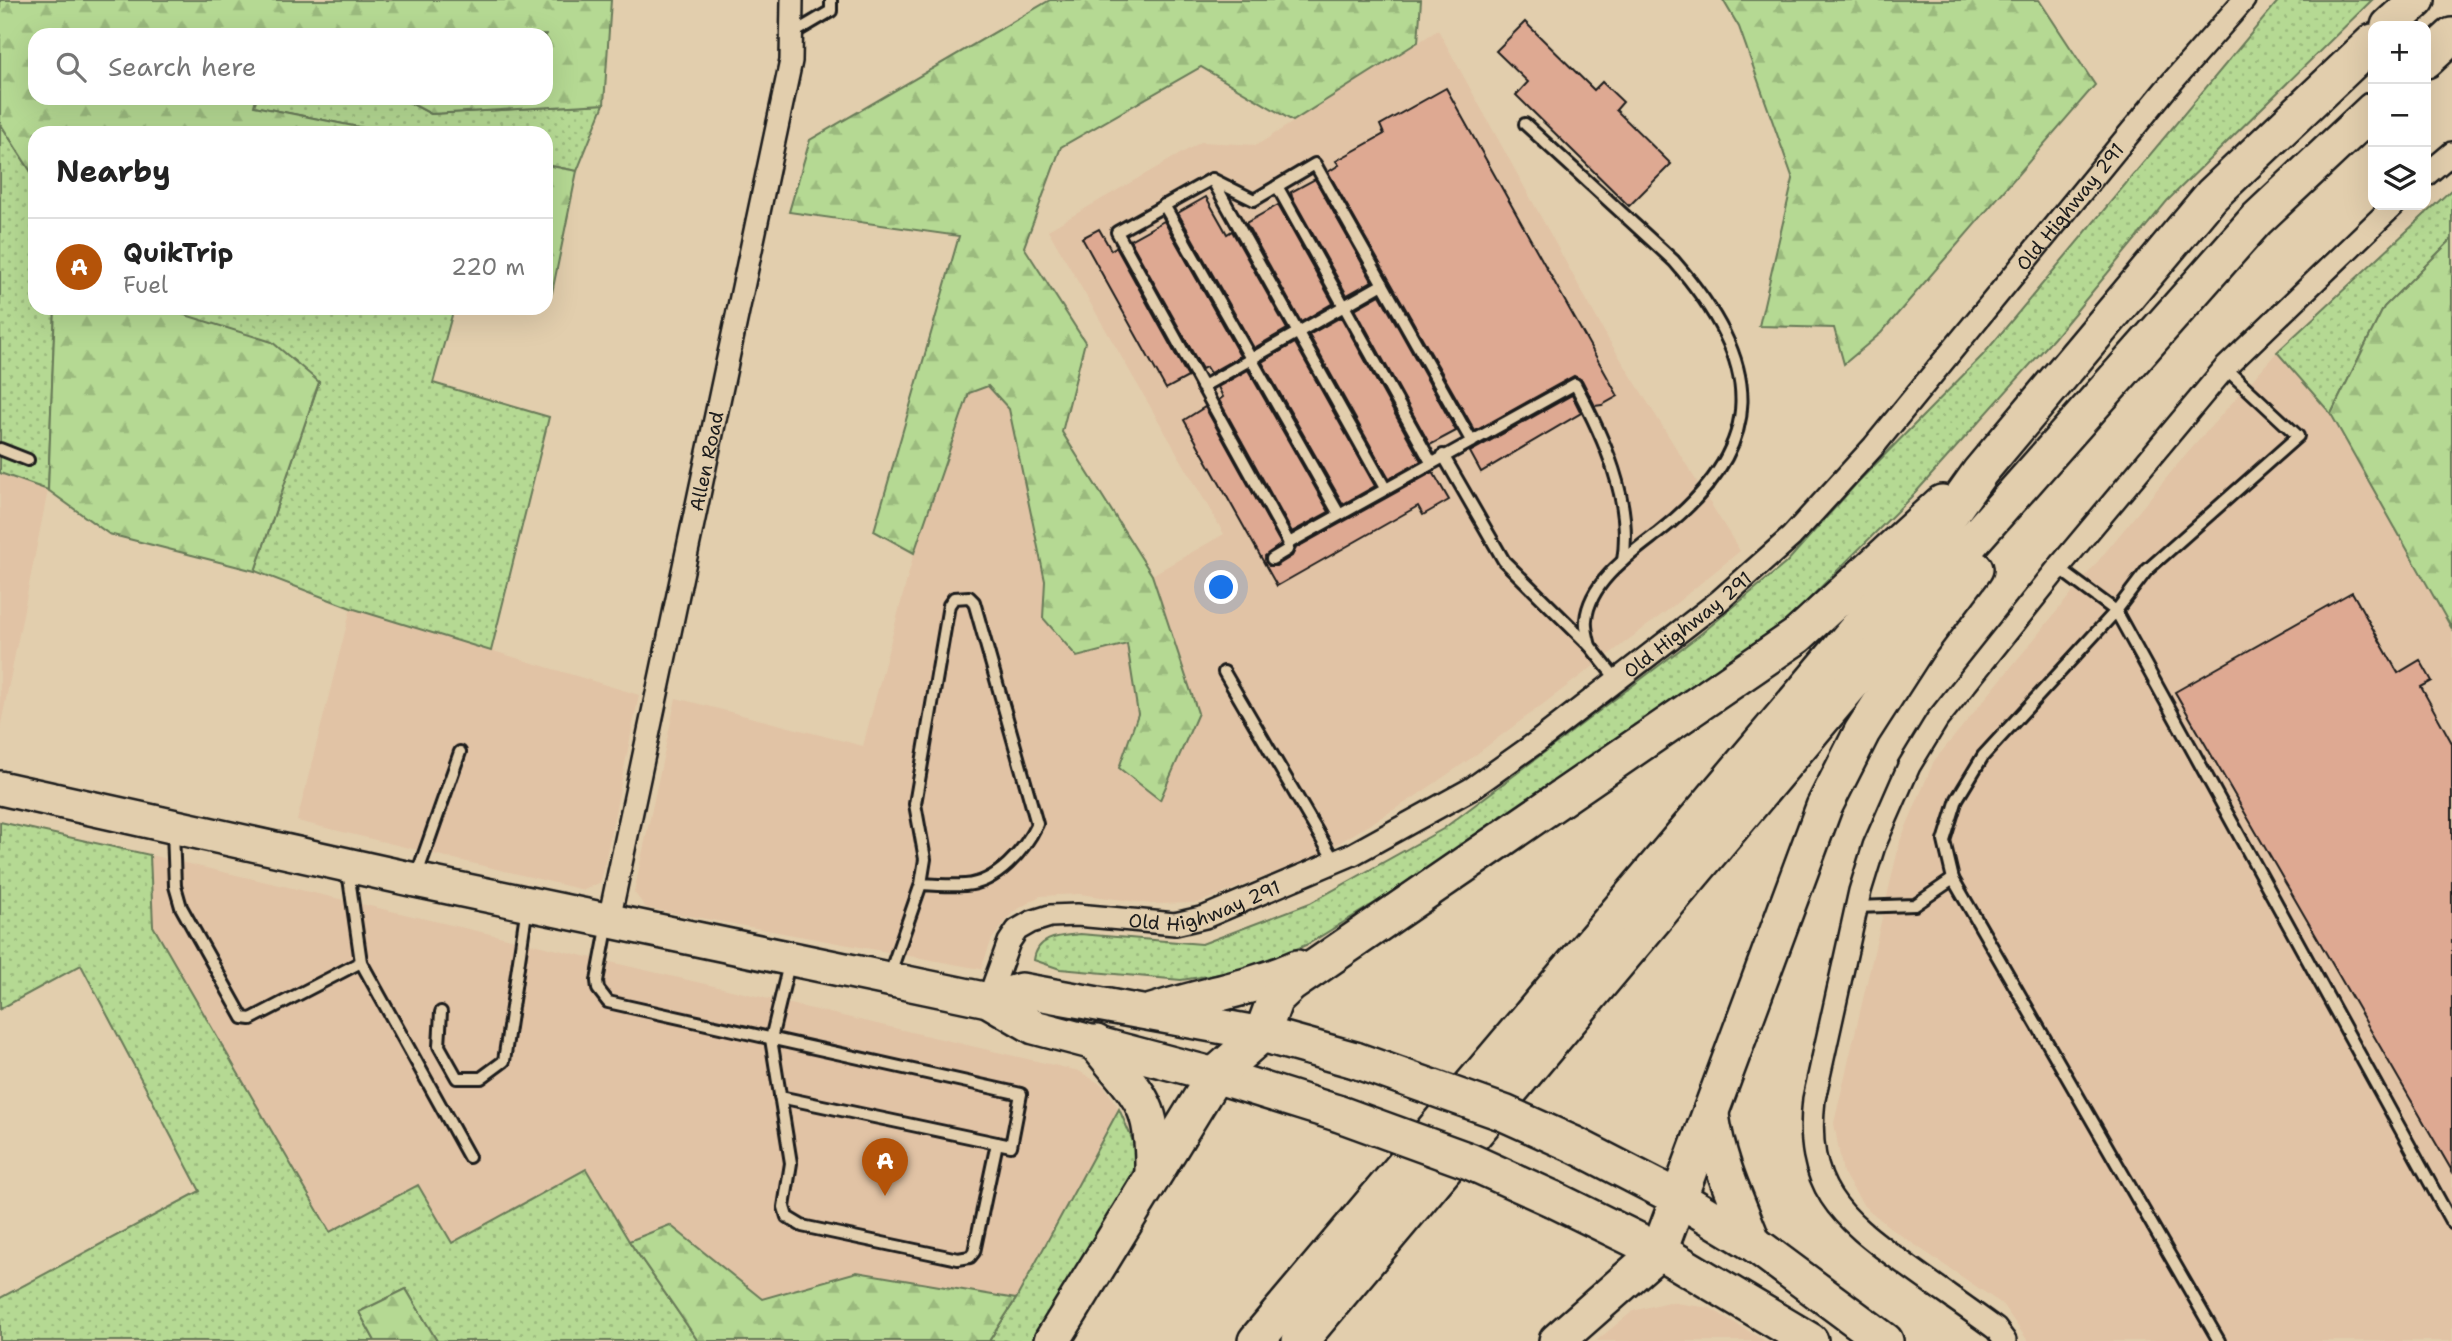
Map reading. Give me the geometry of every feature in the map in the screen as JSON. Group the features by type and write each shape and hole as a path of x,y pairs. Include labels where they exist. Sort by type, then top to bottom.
{"highway":[{"path":"2394,21 2417,0"},
{"path":"2431,56 2452,36"},
{"path":"1256,1341 1931,541 1980,472 2213,195 2368,47"},
{"path":"1300,1341 1952,564 2256,220 2368,115"},
{"path":"1557,1341 1659,1251 1824,807 1862,732 1918,645 1962,588 2068,433"},
{"path":"1052,1341 1215,1075 1262,1034 1275,999 1345,947 1797,636 1917,522 1980,472"},
{"path":"1152,1012 1200,996 1259,984 1345,947"},
{"path":"1262,1034 1355,1060 1504,1113 1575,1145 1680,1199 1753,1243 1885,1341"},
{"path":"1096,1043 1144,1100 1150,1118 1153,1174"},
{"path":"1215,1075 1337,1113 1469,1161 1659,1251 1810,1341"},
{"path":"1711,1115 1716,1149 1726,1180 1753,1243"},
{"path":"1607,1298 1654,1282 1698,1273"}],"main road":[{"path":"0,788 415,880 988,1000 1034,1027 1215,1075"},
{"path":"988,1000 1021,990 1262,1034"}],"street":[{"name":"Allen Road","path":"609,920 791,61 792,0"},
{"name":"Old Highway 291","path":"988,1000 1009,942 1017,930 1031,922 1049,916 1077,915 1175,924 1205,917 1335,862 1409,825 1471,789 1618,680 1759,567 1833,492 2165,90 2244,0"},
{"path":"2431,171 2452,153"},
{"path":"2005,1341 1996,1329 1864,1235 1842,1214 1825,1187 1814,1156 1810,1128 1856,907 1874,846 1909,766 1966,682 2058,568 2225,368 2389,210"}],"lane":[{"path":"791,35 831,10 831,0"},
{"path":"1525,124 1674,261 1716,313 1727,335 1738,369 1741,407 1736,433 1716,476 1670,523 1623,561 1601,585 1586,619 1590,646"},
{"path":"1212,179 1254,200 1315,164 1472,442"},
{"path":"1212,179 1117,232 1289,543"},
{"path":"1212,179 1385,488"},
{"path":"1277,186 1431,462"},
{"path":"1164,205 1339,514"},
{"path":"1202,387 1383,284"},
{"path":"2219,1341 1953,879 1944,841 1957,799 1983,756 2116,611 2147,570 2298,436 2225,368"},
{"path":"1272,559 1287,550 1289,543 1339,514 1575,384 1607,448 1625,530 1623,561"},
{"path":"0,449 28,460"},
{"path":"1443,455 1504,561 1590,646 1618,680"},
{"path":"2058,568 2116,611 2452,1223"},
{"path":"888,979 921,884 925,859 915,804 949,605 954,598 969,597 974,602 1037,824 1017,855 993,876 968,886 921,884"},
{"path":"1224,671 1335,862"},
{"path":"415,880 460,752"},
{"path":"173,827 175,886 181,907 243,1018 251,1018 361,961"},
{"path":"347,865 361,961 469,1157"},
{"path":"1856,907 1915,905 1953,879"},
{"path":"441,1012 439,1046 457,1078 481,1078 504,1061 527,904"},
{"path":"609,920 597,981 598,989 608,1002 1021,1094 1011,1146 779,1097"},
{"path":"790,958 771,1039 791,1163 784,1207 788,1217 802,1226 964,1259 978,1247 997,1143"}],"shaded area":[{"path":"1438,30 1607,337 1740,551 1668,610 1470,759 1413,798 1316,857 1198,903 1151,904 1080,894 1040,896 1013,912 992,939 981,969 646,908 634,892 676,698 863,746 914,553 969,393 987,386 1009,408 1045,581 1043,618 1127,643 1138,714 1119,768 1160,800 1198,713 1152,575 1224,534 1048,230 1201,142 1257,145"},
{"path":"2277,352 2331,414 2452,629 2452,1341 2028,1341 2002,1304 1893,1230 1864,1206 1843,1173 1834,1123 1900,841 1934,761 2177,465"},
{"path":"0,473 48,490 0,729"},
{"path":"351,608 639,695 601,882 584,890 297,821"},
{"path":"150,855 1079,1071 1104,1086 1119,1109 1016,1299 857,1272 762,1299 670,1225 629,1241 585,1169 452,1243 418,1186 330,1232 153,926"},
{"path":"1668,1302 1710,1308 1765,1341 1596,1341 1633,1311"}],"green space":[{"path":"0,0 611,0 604,104 431,114 414,105 553,105 553,28 28,28 28,105 254,105 353,126 28,126 28,167 0,123"},
{"path":"1050,0 1421,0 1418,42 1293,121 1201,67 1061,147 1024,247 1085,342 1062,432 1152,575 1198,713 1160,800 1119,768 1138,714 1127,644 1077,657 1043,618 1045,581 1009,409 988,386 969,393 914,553 874,531 959,236 789,212 810,140"},
{"path":"1723,0 2039,0 2095,85 1881,333 1844,364 1834,328 1759,326 1793,179 1739,27"},
{"path":"2279,0 2372,0 2167,201 2054,338 1916,492 1791,617 1448,858 1308,944 1248,970 1181,980 1060,969 1034,960 1036,952 1045,942 1057,937 1080,934 1202,944 1310,903 1443,829 1702,633 1786,563 1857,483 1983,355"},
{"path":"604,104 577,171 553,166 553,126 353,126 254,106 414,105 431,114"},
{"path":"0,123 28,167 28,315 55,315 48,490 0,473"},
{"path":"553,166 577,171 553,288"},
{"path":"2452,189 2452,239 2384,307 2331,414 2277,352"},
{"path":"2452,239 2452,629 2331,414 2384,307"},
{"path":"55,315 185,315 272,342 319,382 255,571 109,534 48,490"},
{"path":"183,315 452,315 433,383 549,417 491,651 351,608 255,571 319,382"},
{"path":"0,822 150,855 153,926 330,1232 418,1185 452,1243 586,1169 629,1241 698,1341 437,1341 406,1289 359,1312 375,1341 0,1341 0,1298 200,1191 81,965 0,1009"},
{"path":"1119,1109 1139,1155 1126,1190 1033,1341 989,1341 1016,1299"},
{"path":"670,1225 762,1299 857,1272 1016,1299 989,1341 698,1341 629,1241"},
{"path":"406,1289 437,1341 375,1341 359,1312"}],"building":[{"path":"1525,22 1594,90 1602,82 1623,102 1616,110 1671,164 1629,206 1516,95 1528,82 1496,51"},
{"path":"1446,88 1618,396 1602,405 1595,406 1582,380 1574,376 1475,431 1328,172 1339,165 1336,161 1384,134 1380,125"},
{"path":"1315,179 1372,281 1347,295 1292,197 1291,192"},
{"path":"1206,197 1227,234 1232,231 1287,329 1254,348 1178,213"},
{"path":"1278,205 1333,303 1301,322 1246,223"},
{"path":"1164,221 1240,356 1210,373 1206,367 1202,369 1130,240"},
{"path":"1099,229 1111,250 1116,247 1188,377 1166,389 1082,238"},
{"path":"1380,295 1456,431 1430,445 1355,309"},
{"path":"1341,317 1421,461 1389,479 1309,335"},
{"path":"1295,343 1375,486 1343,504 1262,362"},
{"path":"1248,370 1329,512 1292,532 1219,400 1223,397 1218,387"},
{"path":"1572,395 1581,413 1481,472 1470,452"},
{"path":"1205,407 1281,544 1265,556 1269,566 1276,566 1292,556 1296,548 1433,472 1449,500 1423,515 1418,506 1277,586 1184,420"},
{"path":"2352,592 2398,673 2420,660 2432,681 2421,687 2452,743 2452,1171 2175,692"}],"place":[{"name":"QuikTrip","path":"885,1196"}]}
